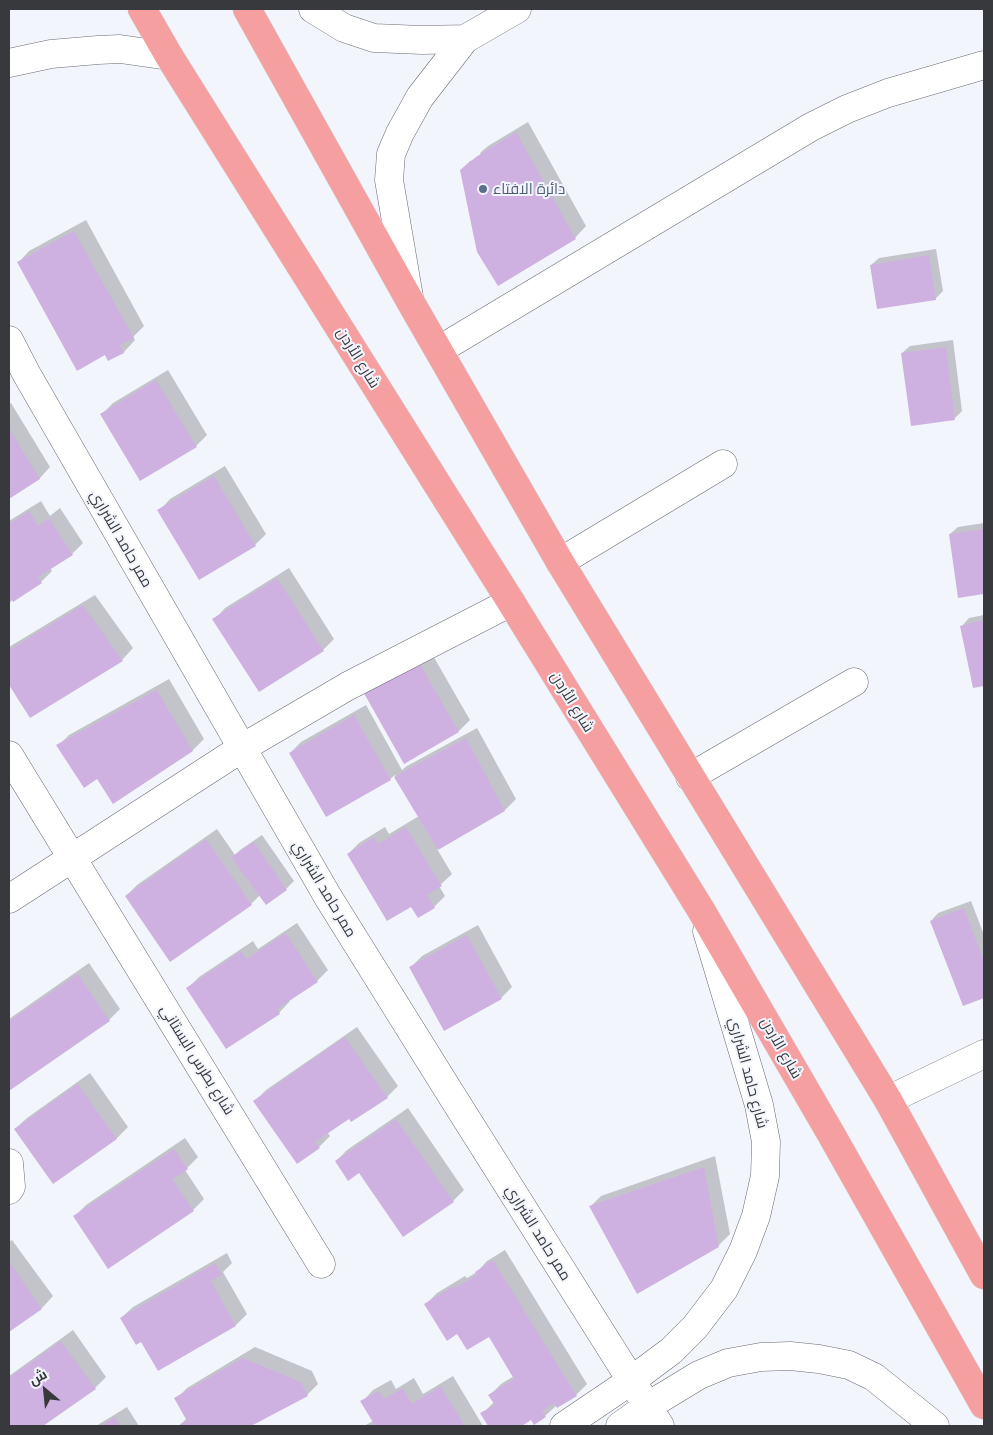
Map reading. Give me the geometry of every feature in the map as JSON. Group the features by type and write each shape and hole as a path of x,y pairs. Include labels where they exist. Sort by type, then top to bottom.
{"highway":[{"name":"شارع الأردن","path":"142,9 169,56 512,602 701,910 831,1134 984,1405"},
{"path":"248,9 410,301 560,562 888,1100 984,1275"}],"street":[{"path":"313,9 344,28 374,38 465,39"},
{"path":"410,301 389,180 391,154 400,133 420,98 465,39 518,9"},
{"path":"9,62 52,54 120,49 169,56"},
{"path":"438,350 811,127 847,109 888,93 984,66"},
{"name":"ممر حامد الشراري","path":"9,340 26,373 333,905 654,1416"},
{"path":"560,562 723,464"},
{"path":"9,900 72,857 242,748 348,686 512,602"},
{"path":"690,777 854,682"},
{"name":"شارع بطرس البستاني","path":"9,754 322,1264"},
{"name":"شارع حامد الشراري","path":"564,1426 671,1351 695,1327 724,1289 743,1251 752,1225 765,1176 766,1142 759,1105 701,910"},
{"path":"888,1100 984,1054"},
{"path":"9,1163 9,1190"},
{"path":"620,1426 654,1416 700,1375 728,1363 761,1357 790,1356 819,1358 849,1365 874,1377 934,1426"}],"building":[{"path":"516,132 576,239 498,286 477,252 460,170 476,157"},
{"path":"74,231 134,338 120,345 124,353 108,361 105,355 77,371 17,262"},
{"path":"929,255 936,300 877,309 870,265"},
{"path":"946,347 955,420 911,426 901,353"},
{"path":"156,380 197,447 140,481 100,414"},
{"path":"9,428 40,479 9,499"},
{"path":"214,476 256,546 199,580 157,510"},
{"path":"29,511 38,526 49,518 73,555 38,577 42,583 13,602 9,597 9,524"},
{"path":"984,529 984,594 958,598 949,534"},
{"path":"277,578 324,651 259,692 212,619"},
{"path":"83,605 123,661 30,718 9,685 9,650"},
{"path":"984,620 984,686 973,688 960,626"},
{"path":"416,657 459,732 404,764 361,688"},
{"path":"157,690 193,751 113,804 97,779 84,788 56,745"},
{"path":"354,715 391,780 326,817 289,753"},
{"path":"466,738 505,811 438,850 394,777"},
{"path":"406,827 442,886 427,895 435,908 418,918 411,907 387,921 347,854 374,837 378,844"},
{"path":"206,839 252,905 170,962 125,896"},
{"path":"254,842 287,890 266,905 231,857"},
{"path":"964,908 984,961 984,998 963,1006 930,921"},
{"path":"286,933 318,982 277,1009 280,1014 226,1049 186,988 241,951 246,959"},
{"path":"467,935 502,999 444,1031 409,967"},
{"path":"78,974 110,1021 9,1091 9,1021"},
{"path":"345,1037 388,1098 351,1122 349,1119 315,1142 320,1148 297,1164 253,1101"},
{"path":"78,1084 117,1139 53,1184 14,1129"},
{"path":"396,1119 454,1202 403,1237 359,1173 348,1181 335,1161"},
{"path":"174,1149 188,1169 173,1180 194,1211 108,1269 73,1216"},
{"path":"704,1167 719,1247 637,1294 589,1206"},
{"path":"493,1260 577,1396 557,1408 554,1403 542,1411 546,1417 534,1425 531,1420 522,1426 488,1426 480,1413 495,1405 488,1395 514,1379 489,1337 467,1350 457,1334 447,1341 424,1304 477,1275 475,1272"},
{"path":"9,1261 42,1309 9,1332"},
{"path":"215,1263 222,1275 211,1281 236,1326 158,1371 141,1342 136,1345 120,1318"},
{"path":"61,1341 96,1389 43,1426 9,1426 9,1378"},
{"path":"243,1358 301,1382 308,1396 251,1426 181,1426 180,1424 187,1421 174,1398"},
{"path":"441,1386 465,1426 370,1426 374,1424 360,1401 379,1391 384,1399 403,1388 412,1404"},
{"path":"115,1417 121,1426 101,1426"}],"place":[{"name":"دائرة الافتاء","path":"483,189"}]}
